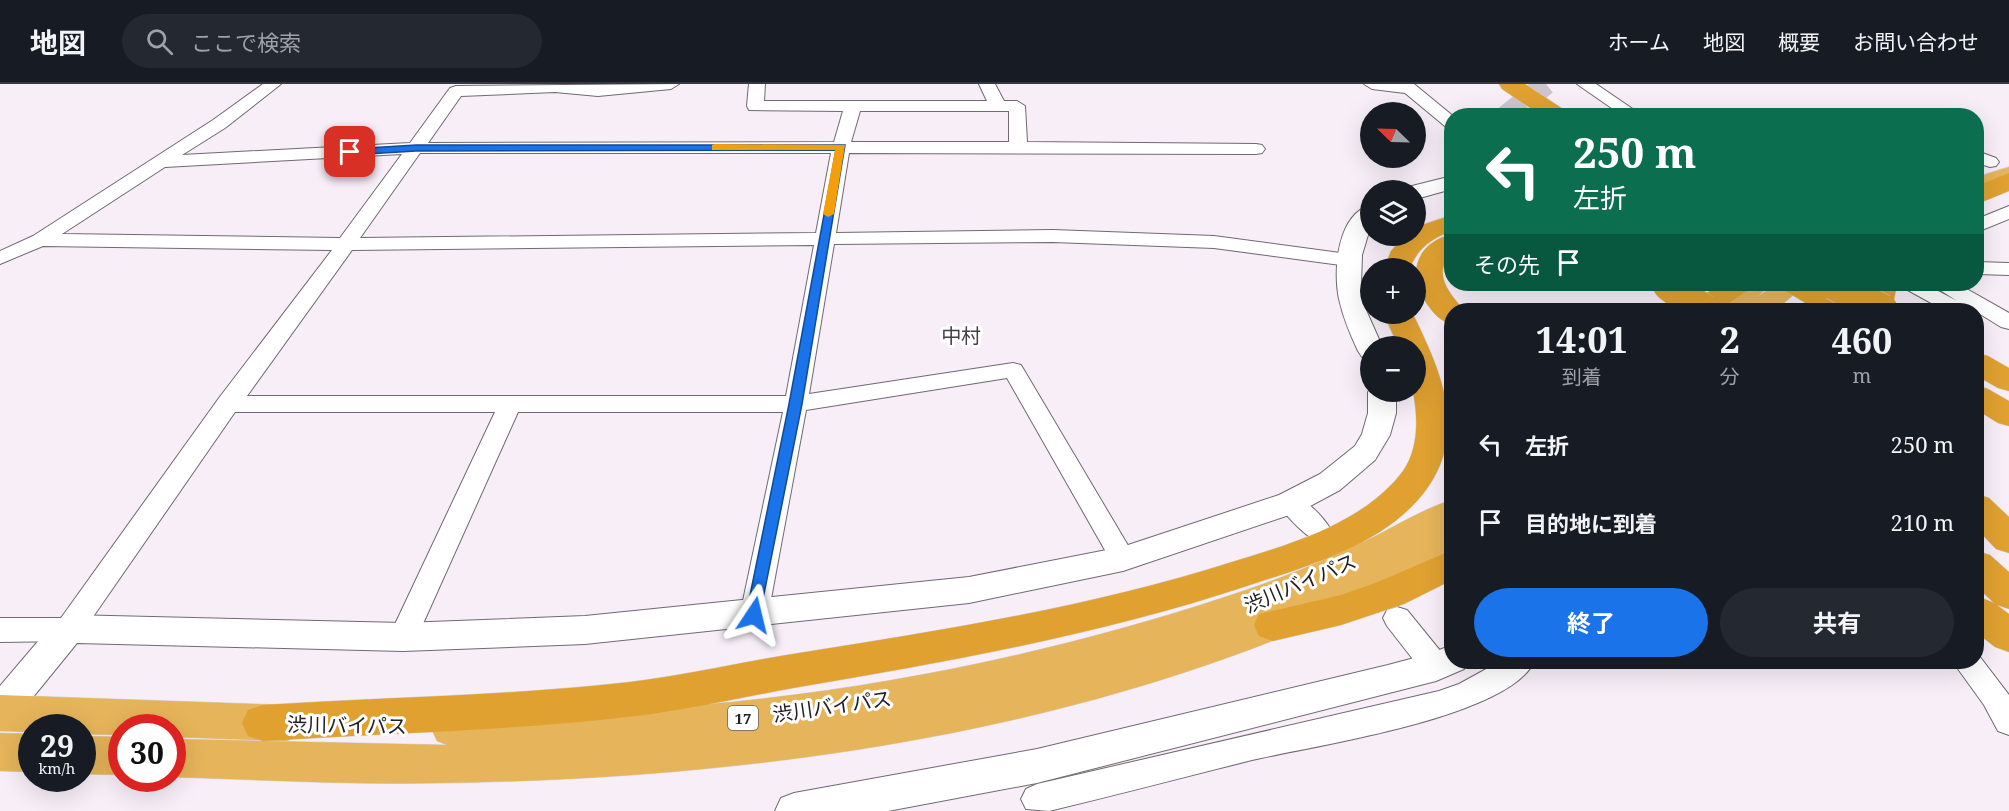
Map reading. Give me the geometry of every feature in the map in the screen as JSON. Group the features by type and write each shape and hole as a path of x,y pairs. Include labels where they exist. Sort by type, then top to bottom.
{"highway":[{"path":"1487,84 1522,108"},
{"path":"1510,84 1546,108"},
{"path":"1984,193 2009,181"},
{"path":"1400,258 1408,245 1425,232 1444,225"},
{"path":"1444,246 1438,249 1428,268 1430,283 1444,306"},
{"path":"1682,291 1695,303"},
{"path":"1688,291 1711,303"},
{"path":"1712,303 1728,291"},
{"path":"1733,303 1747,291"},
{"path":"1768,303 1784,291"},
{"path":"1805,291 1825,303"},
{"path":"1835,291 1855,303"},
{"path":"1846,291 1868,303"},
{"path":"1984,367 2009,381"},
{"path":"1984,381 2009,396"},
{"path":"263,723 625,700 1005,635 1154,602 1221,581 1335,539 1372,518 1398,499 1416,478 1433,438 1434,416 1426,382"},
{"path":"1984,400 2009,415"},
{"path":"1984,514 2009,539"},
{"name":"渋川バイパス","path":"0,712 263,723 564,729 732,720 909,694 994,677 1164,633 1236,609 1379,550 1444,517"},
{"path":"1984,547 2009,570"},
{"name":"渋川バイパス","path":"186,758 480,764 746,746 954,715 1160,663 1273,626 1323,607 1406,569 1444,548"},
{"path":"1273,626 1341,610 1391,593 1444,568"},
{"path":"1984,571 2009,594"},
{"path":"1984,616 2009,636"},
{"path":"0,752 18,753"}],"street":[{"path":"0,258 40,240 244,107 273,84"},
{"path":"0,712 69,629 227,404 348,244 456,91 555,87 568,90 601,90 671,84"},
{"path":"758,84 755,105 1017,106 1018,147"},
{"path":"987,84 998,106"},
{"path":"1372,84 1408,87 1444,116"},
{"path":"1585,84 1622,108"},
{"path":"754,615 796,404 841,147 853,107"},
{"path":"161,162 416,148 1256,149"},
{"path":"1426,189 1444,184"},
{"path":"1984,223 2009,212"},
{"path":"1360,226 1348,261 1347,285 1354,315 1364,336"},
{"path":"40,240 348,244 1053,236 1214,242 1348,261"},
{"path":"1984,268 2009,268"},
{"path":"1924,291 1948,303"},
{"path":"1956,291 1976,303"},
{"path":"1984,307 2009,322"},
{"path":"1984,323 2009,337"},
{"path":"227,404 796,404 1013,370 1123,559"},
{"path":"0,630 69,629 403,638 585,630 754,615 969,590 1123,559 1290,503 1330,482 1365,453 1376,435 1382,413 1382,402"},
{"path":"403,638 510,404"},
{"path":"1290,503 1318,530"},
{"path":"1036,792 1444,663 1397,618"},
{"path":"794,811 1036,792 1426,709 1502,677 1512,669"},
{"path":"1973,669 1994,696 2009,722"}],"tunnel":[{"path":"1516,108 1546,84"}],"slow traffic":[{"path":"715,147 841,147 828,214"}],"district":[{"name":"中村","path":"961,335"}],"route":[{"path":"350,152 416,148 841,147 796,404 754,615"}]}
